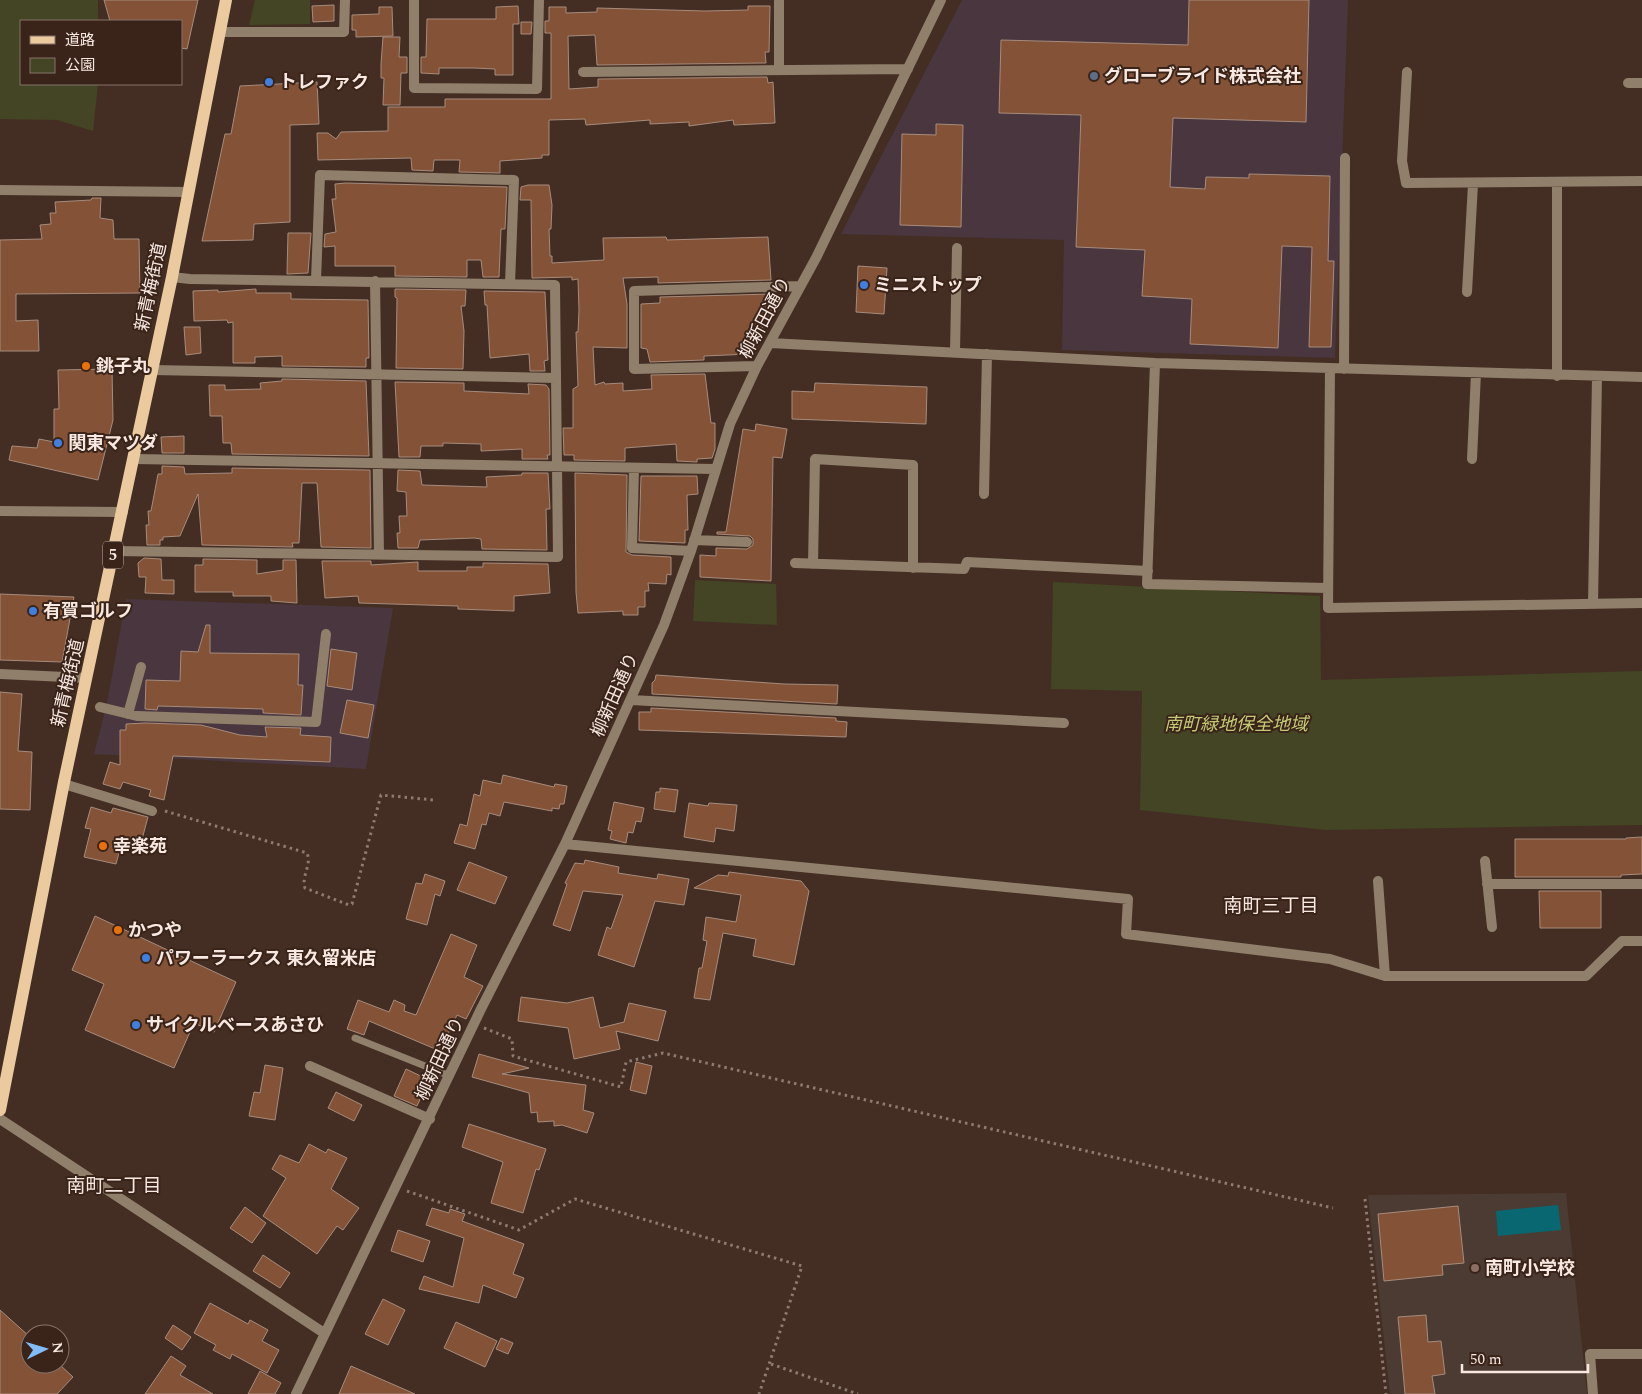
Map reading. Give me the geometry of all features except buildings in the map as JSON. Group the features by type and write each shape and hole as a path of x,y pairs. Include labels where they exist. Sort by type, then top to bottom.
{"main road":[{"name":"新青梅街道","path":"0,1110 64,784 172,277 226,0"}],"street":[{"path":"220,32 344,32 345,0"},
{"path":"414,0 414,88 537,89 539,0"},
{"path":"779,0 779,70"},
{"name":"柳新田通り","path":"296,1394 474,1024 565,844 631,700 664,625 691,550 730,424 757,366 817,256 942,0"},
{"path":"583,72 908,69"},
{"path":"1407,72 1402,160 1406,183 1473,184 1642,181"},
{"path":"1628,83 1642,83"},
{"path":"1344,369 1345,158"},
{"path":"316,280 320,176 349,176 514,180 510,284"},
{"path":"1557,182 1557,376"},
{"path":"1467,292 1473,184"},
{"path":"0,190 188,192"},
{"path":"955,352 957,248"},
{"path":"114,551 558,557 555,285 190,279 172,277"},
{"path":"375,281 379,554"},
{"path":"757,366 634,369 634,291 800,286"},
{"path":"770,343 1155,363 1642,377"},
{"path":"984,494 987,354"},
{"path":"1155,363 1147,584 1328,588"},
{"path":"1330,369 1328,608 1642,603"},
{"path":"152,370 556,378"},
{"path":"1472,460 1476,373"},
{"path":"1593,604 1597,377"},
{"path":"134,459 715,469"},
{"path":"813,564 815,460 913,465 913,568"},
{"path":"634,468 632,548 691,550"},
{"path":"0,511 123,512"},
{"path":"694,540 747,542"},
{"path":"795,563 964,569 967,562 1148,571"},
{"path":"100,707 137,716 316,722 326,634"},
{"path":"128,714 141,666"},
{"path":"0,674 86,678"},
{"path":"631,700 1064,723"},
{"path":"64,784 152,811"},
{"path":"565,844 1128,899 1126,934 1330,959 1385,976 1586,976 1622,941 1642,941"},
{"path":"1485,861 1492,927"},
{"path":"1378,881 1385,976"},
{"path":"1487,884 1642,884"},
{"path":"310,1066 430,1118"},
{"path":"0,1119 324,1333"},
{"path":"1594,1394 1590,1354 1642,1354"}],"lane":[{"path":"355,1038 450,1076"}],"path":[{"path":"152,811 162,810 306,853 309,859 302,881 305,888 349,905 352,904 381,795 434,800"},
{"path":"474,1024 512,1039 513,1056 621,1087 626,1062 663,1053 1333,1208"},
{"path":"397,1187 519,1230 575,1199 802,1266 771,1364 759,1394"},
{"path":"1365,1200 1386,1394"},
{"path":"771,1364 858,1394"}],"shaded area":[{"path":"962,0 1348,0 1335,358 1062,350 1064,240 841,234"},
{"path":"126,599 393,608 366,769 94,754 107,703"},
{"name":"南町小学校","path":"1566,1193 1587,1394 1390,1394 1368,1195"}],"green space":[{"path":"0,0 98,0 98,20 20,20 20,85 98,85 93,131 57,120 0,119"},
{"path":"255,0 310,0 310,24 249,25"},
{"path":"695,580 776,584 777,625 693,621"},
{"name":"南町緑地保全地域","path":"1053,582 1320,596 1321,680 1642,671 1642,825 1326,830 1140,810 1142,691 1051,689"}],"water":[{"path":"1558,1205 1561,1230 1498,1236 1496,1211"}],"place":[{"name":"グローブライド株式会社","path":"1094,76"},
{"name":"トレファク","path":"269,82"},
{"name":"ミニストップ","path":"864,285"},
{"name":"銚子丸","path":"86,366"},
{"name":"関東マツダ","path":"58,443"},
{"name":"有賀ゴルフ","path":"33,611"},
{"name":"幸楽苑","path":"103,846"},
{"name":"かつや","path":"118,930"},
{"name":"パワーラークス 東久留米店","path":"146,958"},
{"name":"サイクルベースあさひ","path":"136,1025"},
{"name":"南町小学校","path":"1475,1268"}],"district":[{"name":"南町三丁目","path":"1271,906"},
{"name":"南町二丁目","path":"114,1186"}]}
